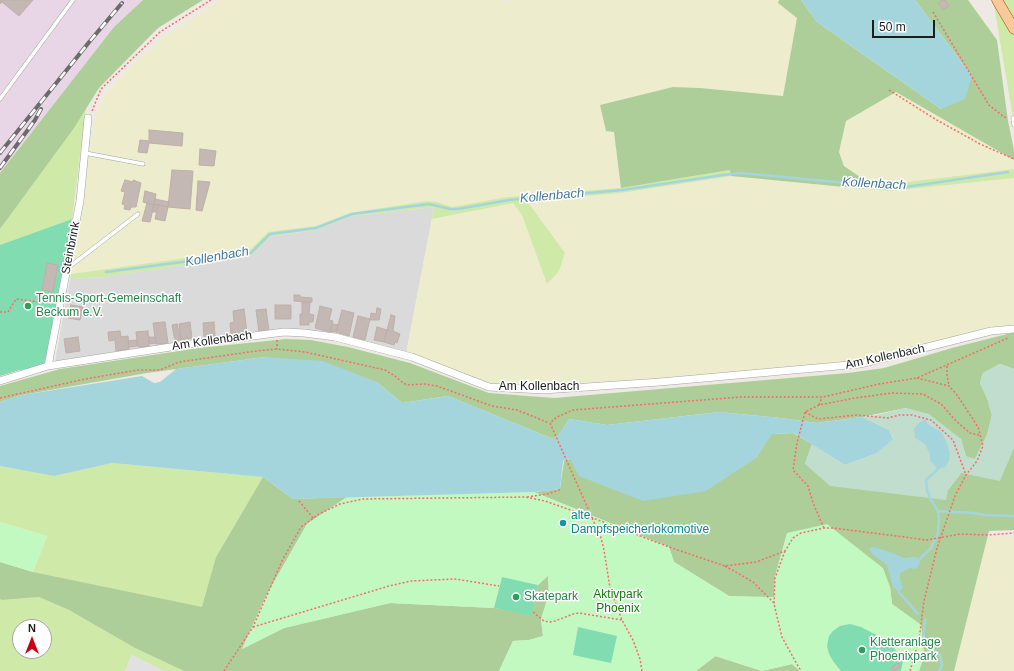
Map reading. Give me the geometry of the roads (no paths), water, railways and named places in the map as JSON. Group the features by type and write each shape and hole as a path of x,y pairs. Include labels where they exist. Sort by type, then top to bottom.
{"main road":[{"path":"997,0 1014,29"}],"street":[{"name":"Steinbrink","path":"48,366 80,200 88,118"},
{"name":"Am Kollenbach","path":"0,381 48,366 277,332 304,333 335,337 412,357 489,387 543,390 660,382 860,364 991,331 1013,332"}],"lane":[{"path":"0,99 73,0"},
{"path":"1013,118 1014,125"},
{"path":"85,153 143,164"},
{"path":"68,267 138,214"}],"water":[{"path":"801,0 915,0 972,76 965,99 941,109 817,22"},
{"path":"265,357 323,361 377,382 402,403 448,396 553,439 558,436 569,419 607,425 719,412 816,423 862,417 889,430 893,439 877,453 845,465 794,433 772,434 756,458 706,491 643,501 579,476 570,459 563,461 560,489 534,492 293,499 263,477 112,463 54,476 0,466 0,402 22,395 142,376 154,383 160,382 176,369"},
{"path":"925,419 929,425 941,432 946,441 950,453 949,461 945,467 938,469 930,461 930,454 925,444 915,438 914,429"},
{"path":"874,547 904,558 914,557 920,559 919,565 916,569 910,568 900,573 900,579 903,587 899,592 893,587 887,565 872,554 869,548"}],"waterway":[{"name":"Kollenbach","path":"106,272 251,253 270,234 316,228 352,214 429,204 450,209 458,209 509,200 622,190 741,173 899,188 1008,172"},
{"path":"920,559 931,548 938,533 938,511 930,498 926,480 938,469"},
{"path":"938,511 1014,516"},
{"path":"899,592 918,614"},
{"path":"925,620 923,642 940,655 942,665 939,671"}],"railway":[{"path":"0,153 122,3"},
{"path":"0,168 35,120 41,109"}],"place":[{"name":"Tennis-Sport-Gemeinschaft Beckum e.V.","path":"28,306"},
{"name":"alte Dampfspeicherlokomotive","path":"563,523"},
{"name":"Skatepark","path":"516,597"},
{"name":"Kletteranlage Phoenixpark","path":"862,650"}],"park label":[{"name":"Aktivpark Phoenix","path":"618,602"}]}
